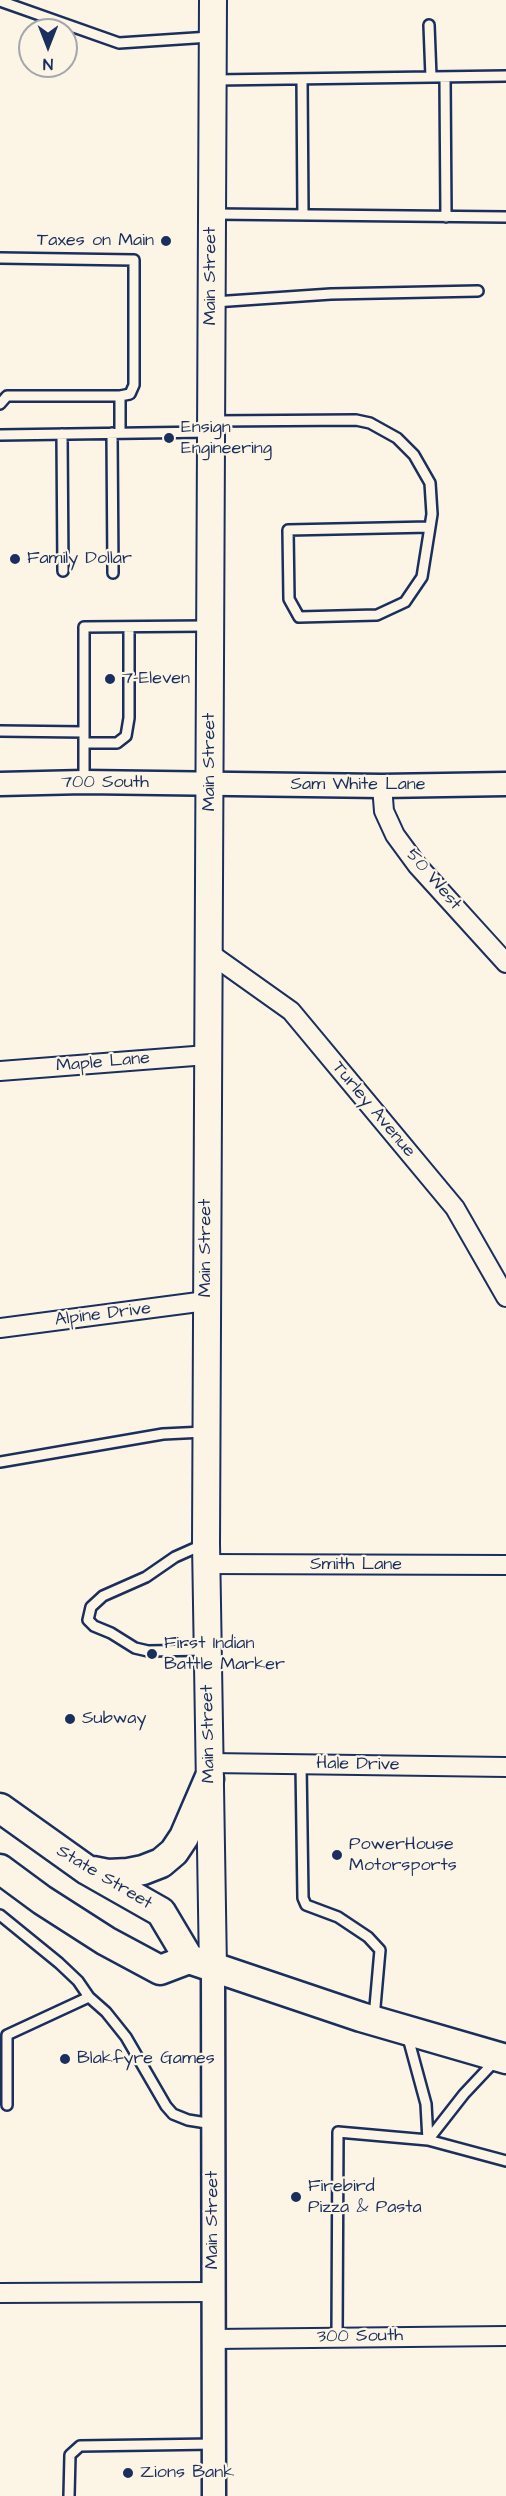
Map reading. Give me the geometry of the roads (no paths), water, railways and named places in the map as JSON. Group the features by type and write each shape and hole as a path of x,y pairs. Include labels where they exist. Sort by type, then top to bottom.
{"main road":[{"name":"Main Street","path":"201,1964 209,1771 206,1301 213,0"},
{"path":"87,1870 108,1874 143,1870 160,1863 174,1852 184,1837 209,1771"},
{"name":"State Street","path":"0,1808 87,1870 161,1912 201,1964"},
{"path":"0,1869 42,1900 106,1941 160,1970 201,1964 374,2020 502,2058"}],"street":[{"name":"700 South","path":"0,784 84,782 210,784"},
{"name":"Sam White Lane","path":"210,784 382,786 506,784"},
{"name":"50 West","path":"382,786 384,812 395,835 417,864 506,963"},
{"name":"Turley Avenue","path":"208,952 291,1011 455,1208 506,1297"},
{"name":"Maple Lane","path":"0,1071 207,1055"},
{"name":"Alpine Drive","path":"0,1328 206,1301"},
{"name":"Smith Lane","path":"206,1554 506,1565"},
{"name":"Hale Drive","path":"209,1771 301,1764 506,1767"},
{"name":"Main Street","path":"201,1964 213,2124 214,2496"},
{"path":"0,2293 213,2292"},
{"name":"300 South","path":"214,2339 506,2336"}],"lane":[{"path":"0,1 119,43 213,37"},
{"path":"429,25 431,77"},
{"path":"212,80 506,76"},
{"path":"445,77 446,217"},
{"path":"302,79 303,215"},
{"path":"212,214 506,217"},
{"path":"0,258 134,260 134,385 130,394 120,396 7,396 0,404"},
{"path":"211,302 331,294 478,291"},
{"path":"113,573 116,433 120,396"},
{"path":"0,435 116,433 211,426 356,420 386,430 414,455 430,483 432,514 430,527 422,577 405,602 377,615 299,617 289,599 288,530 430,527"},
{"path":"62,434 63,571"},
{"path":"84,782 84,627 210,626"},
{"path":"84,743 117,743 126,736 129,718 129,627"},
{"path":"0,731 84,732"},
{"path":"0,1462 163,1434 206,1432"},
{"path":"206,1554 175,1557 146,1577 102,1596 91,1607 88,1620 94,1626 135,1648 148,1651 208,1650"},
{"path":"301,1764 303,1898 306,1905 338,1917 368,1937 380,1950 374,2020"},
{"path":"0,1915 59,1963 78,1981 89,1997 106,2012 126,2037 166,2106 173,2114 188,2120 213,2124"},
{"path":"8,2105 7,2035 89,1997"},
{"path":"406,2029 426,2104 428,2140"},
{"path":"428,2140 464,2094 502,2058"},
{"path":"337,2337 338,2132 428,2140 506,2161"},
{"path":"69,2496 70,2455 80,2446 214,2444"}],"place":[{"name":"Taxes on Main","path":"166,241"},
{"name":"Ensign Engineering","path":"169,438"},
{"name":"Family Dollar","path":"15,559"},
{"name":"7-Eleven","path":"110,679"},
{"name":"First Indian Battle Marker","path":"152,1654"},
{"name":"Subway","path":"70,1719"},
{"name":"PowerHouse Motorsports","path":"337,1855"},
{"name":"Blakfyre Games","path":"65,2059"},
{"name":"Firebird Pizza & Pasta","path":"296,2197"},
{"name":"Zions Bank","path":"128,2473"}]}
